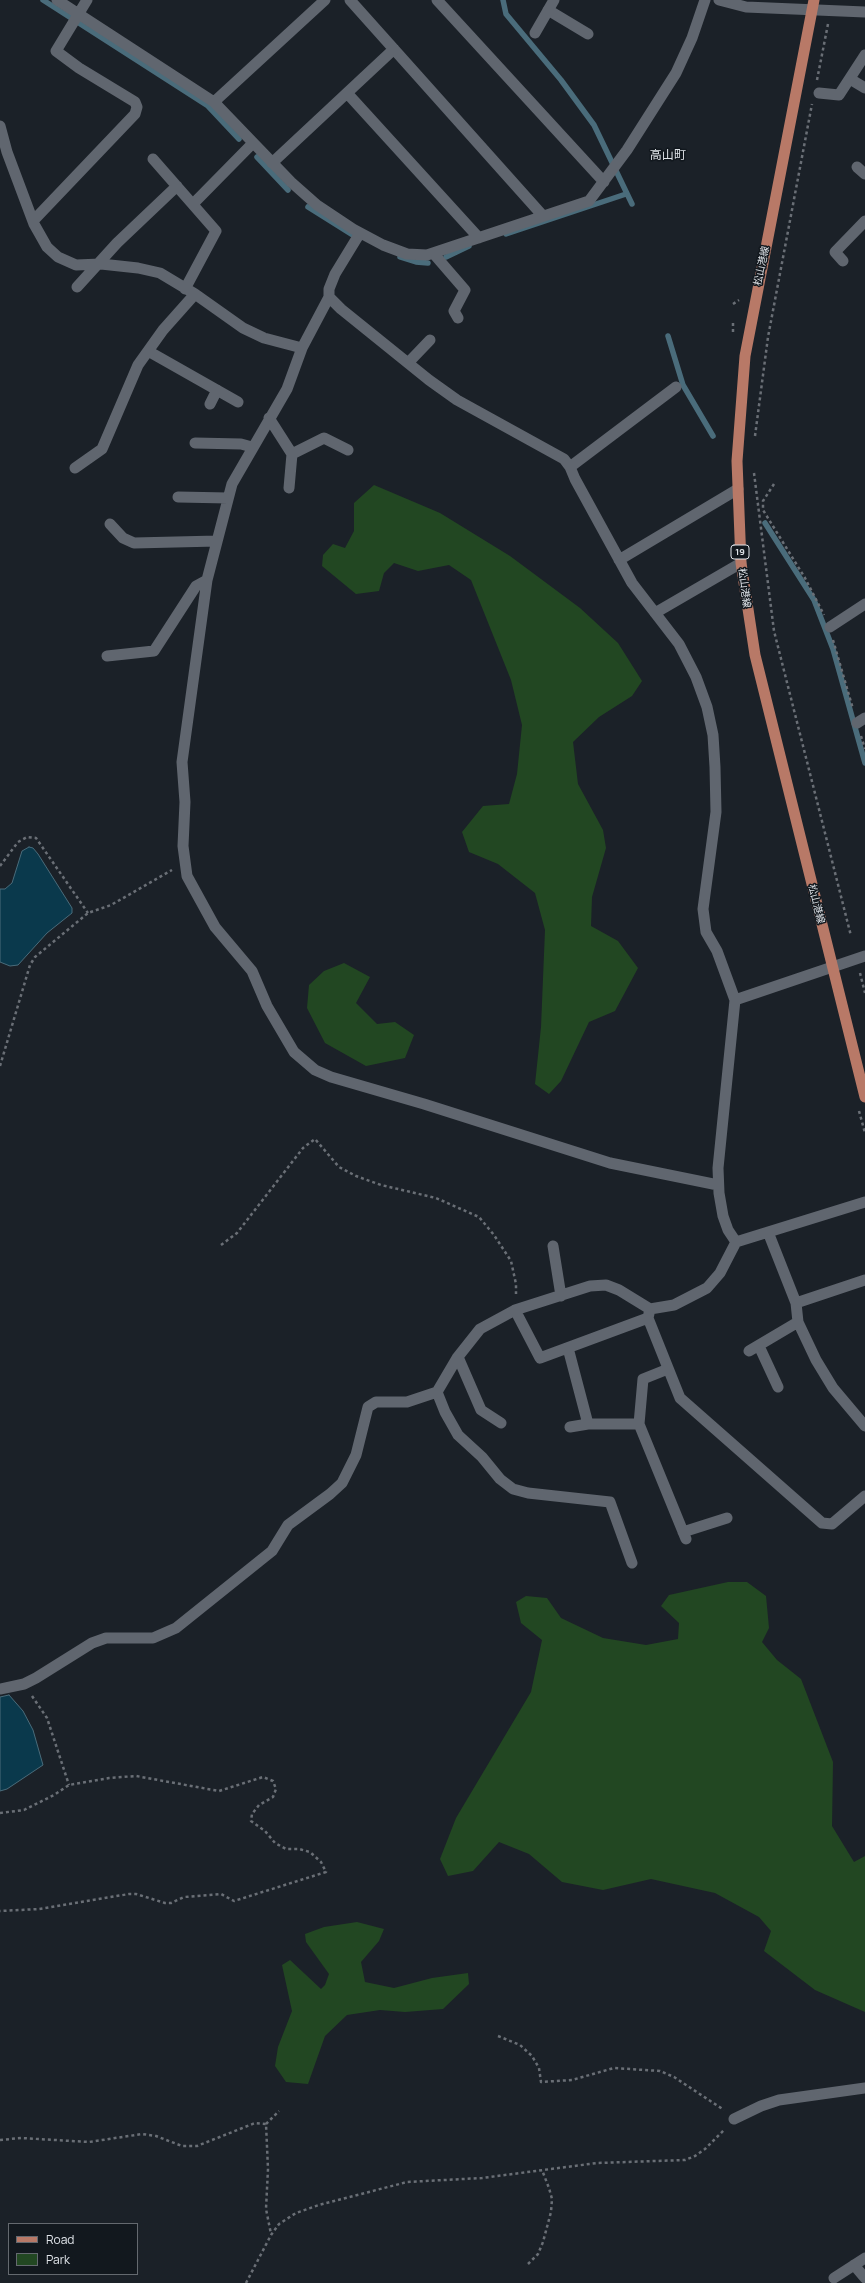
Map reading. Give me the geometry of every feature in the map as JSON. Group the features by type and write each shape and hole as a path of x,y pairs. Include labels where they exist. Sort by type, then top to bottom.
{"main road":[{"name":"松山港線","path":"814,5 745,356 739,425 738,489 740,563 755,656 865,1097"}],"street":[{"path":"57,0 214,102 290,182 317,205 360,233 407,254 427,255 589,201 651,115 676,73 692,38 705,0"},
{"path":"33,221 134,114 137,107 135,102 79,68 56,51 86,0"},
{"path":"214,102 325,0"},
{"path":"350,0 543,216"},
{"path":"437,0 604,182"},
{"path":"534,33 554,0"},
{"path":"719,0 746,7 814,5 831,11 865,12"},
{"path":"548,10 588,34"},
{"path":"272,163 394,49"},
{"path":"816,92 839,96 865,56"},
{"path":"850,79 865,88"},
{"path":"347,93 479,238"},
{"path":"0,126 7,152 33,221 47,247 58,257 76,265 138,268 160,273 190,291 243,328 264,338 302,348"},
{"path":"193,204 253,142"},
{"path":"75,468 102,449 138,365 190,291 216,231 153,159"},
{"path":"76,287 117,243 176,186"},
{"path":"843,261 835,252 865,221"},
{"path":"360,233 335,274 329,297 302,348 287,389 252,447 232,484 228,498 207,580 182,762 186,802 184,863 187,876 192,889 216,927 252,971 266,1006 294,1052 315,1070 331,1077 424,1104 610,1163 718,1185"},
{"path":"433,253 465,290 454,311 458,318"},
{"path":"329,297 341,309 408,363 457,400 564,459 570,467 575,479 632,583 679,644 696,677 707,706 713,735 716,767 716,812 703,909 706,932 717,951 735,1000 718,1168 718,1185 723,1216 728,1230 736,1242"},
{"path":"408,363 430,340"},
{"path":"148,351 238,402"},
{"path":"570,467 676,388"},
{"path":"210,404 218,390"},
{"path":"270,418 292,454 289,488"},
{"path":"292,454 324,438 348,450"},
{"path":"195,443 240,444 252,447"},
{"path":"619,560 738,489"},
{"path":"178,497 228,498"},
{"path":"110,524 123,538 134,543 217,541"},
{"path":"655,613 740,563"},
{"path":"107,656 154,651 196,586 207,580"},
{"path":"830,628 865,604"},
{"path":"735,1000 865,956"},
{"path":"515,1310 540,1358 674,1305 707,1288 720,1273 736,1242 865,1202"},
{"path":"768,1232 796,1303 798,1322 816,1360 833,1388 865,1426"},
{"path":"553,1246 561,1296"},
{"path":"796,1303 865,1281"},
{"path":"0,1689 24,1684 106,1638 152,1638 176,1628 272,1551 288,1525 330,1494 342,1483 356,1455 368,1407 376,1402 407,1402 437,1392 458,1357 480,1329 515,1310 590,1286 606,1285 619,1290 649,1314 668,1369 680,1398 822,1523 832,1524 865,1496"},
{"path":"778,1387 754,1348 798,1322"},
{"path":"568,1348 588,1424"},
{"path":"458,1357 481,1410 501,1423"},
{"path":"668,1369 643,1379 639,1424 685,1535 727,1518"},
{"path":"437,1392 445,1412 458,1435 482,1457 495,1474 513,1489 528,1493 610,1502 632,1563"},
{"path":"570,1427 588,1424 639,1424"},
{"path":"734,2119 761,2106 779,2100 865,2088"},
{"path":"834,2278 865,2258"},
{"path":"854,2265 865,2278"}],"path":[{"path":"755,437 768,337 831,11"},
{"path":"753,468 774,631 851,936"},
{"path":"774,484 763,501 763,510 805,578 830,628 861,720 865,749"},
{"path":"0,866 18,842 27,837 36,838 88,913"},
{"path":"0,1066 30,965 36,956 88,913 111,906 184,863"},
{"path":"221,1245 237,1233 303,1148 316,1139 339,1167 356,1176 382,1185 436,1198 478,1217 494,1235 511,1261 516,1284 515,1310"},
{"path":"24,1684 47,1718 69,1785"},
{"path":"0,1813 24,1810 54,1795 69,1785 109,1778 136,1776 219,1792 263,1777 273,1781 276,1789 273,1797 259,1805 252,1814 251,1821 265,1831 275,1842 286,1849 299,1849 310,1852 321,1862 326,1872 234,1901 221,1894 184,1897 171,1904 136,1894 129,1894 39,1909 0,1911"},
{"path":"246,2283 271,2235 279,2224 296,2213 319,2204 407,2182 482,2178 597,2163 685,2160 695,2156 705,2149 734,2119 698,2091 674,2077 660,2071 614,2068 572,2080 541,2082 539,2068 532,2056 520,2045 498,2036"},
{"path":"271,2235 266,2209 268,2169 266,2124 278,2111"},
{"path":"0,2140 20,2138 89,2142 142,2134 156,2136 182,2146 197,2146 255,2123 266,2124"},
{"path":"528,2264 538,2254 543,2242 551,2212 552,2200 542,2170"}],"green space":[{"path":"374,485 440,513 510,556 580,608 618,643 642,681 632,696 599,717 573,742 578,784 603,830 606,848 592,897 591,926 618,941 638,968 615,1011 589,1022 561,1081 549,1094 535,1084 541,1027 545,930 535,893 498,864 469,852 462,832 483,806 509,804 517,774 522,725 511,680 471,580 449,565 418,571 394,563 384,573 379,591 356,594 322,566 323,555 333,544 345,548 354,531 354,503"},
{"path":"344,963 370,977 356,1003 377,1024 395,1022 414,1035 405,1058 366,1066 325,1043 307,1008 309,985 324,971"},
{"path":"728,1582 747,1582 766,1596 769,1628 762,1642 777,1660 801,1679 833,1762 832,1826 854,1862 865,1856 865,2012 815,1990 764,1951 771,1931 759,1917 715,1893 651,1879 603,1890 562,1882 529,1854 499,1842 473,1871 448,1876 440,1859 456,1818 531,1692 542,1640 521,1623 516,1602 526,1596 547,1598 561,1618 603,1638 646,1645 678,1639 679,1623 661,1606 669,1595"},
{"path":"357,1922 384,1929 379,1941 361,1962 365,1982 394,1988 432,1978 468,1973 469,1984 443,2009 405,2012 380,2010 347,2015 325,2036 308,2084 286,2082 275,2066 278,2047 292,2011 282,1965 290,1960 321,1989 325,1985 329,1974 306,1942 305,1934 324,1927"}],"water":[{"path":"29,847 33,848 38,854 72,908 72,913 47,933 18,965 10,966 0,962 0,889 5,889 12,883 22,851"},
{"path":"9,1695 23,1711 33,1730 43,1765 7,1789 0,1791 0,1697"}],"waterway":[{"path":"43,0 208,106 239,139"},
{"path":"503,0 506,14 561,80 594,125 632,204"},
{"path":"257,157 288,190"},
{"path":"506,234 626,194"},
{"path":"308,207 359,239"},
{"path":"446,257 469,246"},
{"path":"400,257 416,262 428,263"},
{"path":"668,336 683,385 713,436"},
{"path":"765,523 814,600 833,649 865,763"}],"district":[{"name":"高山町","path":"668,156"}]}
